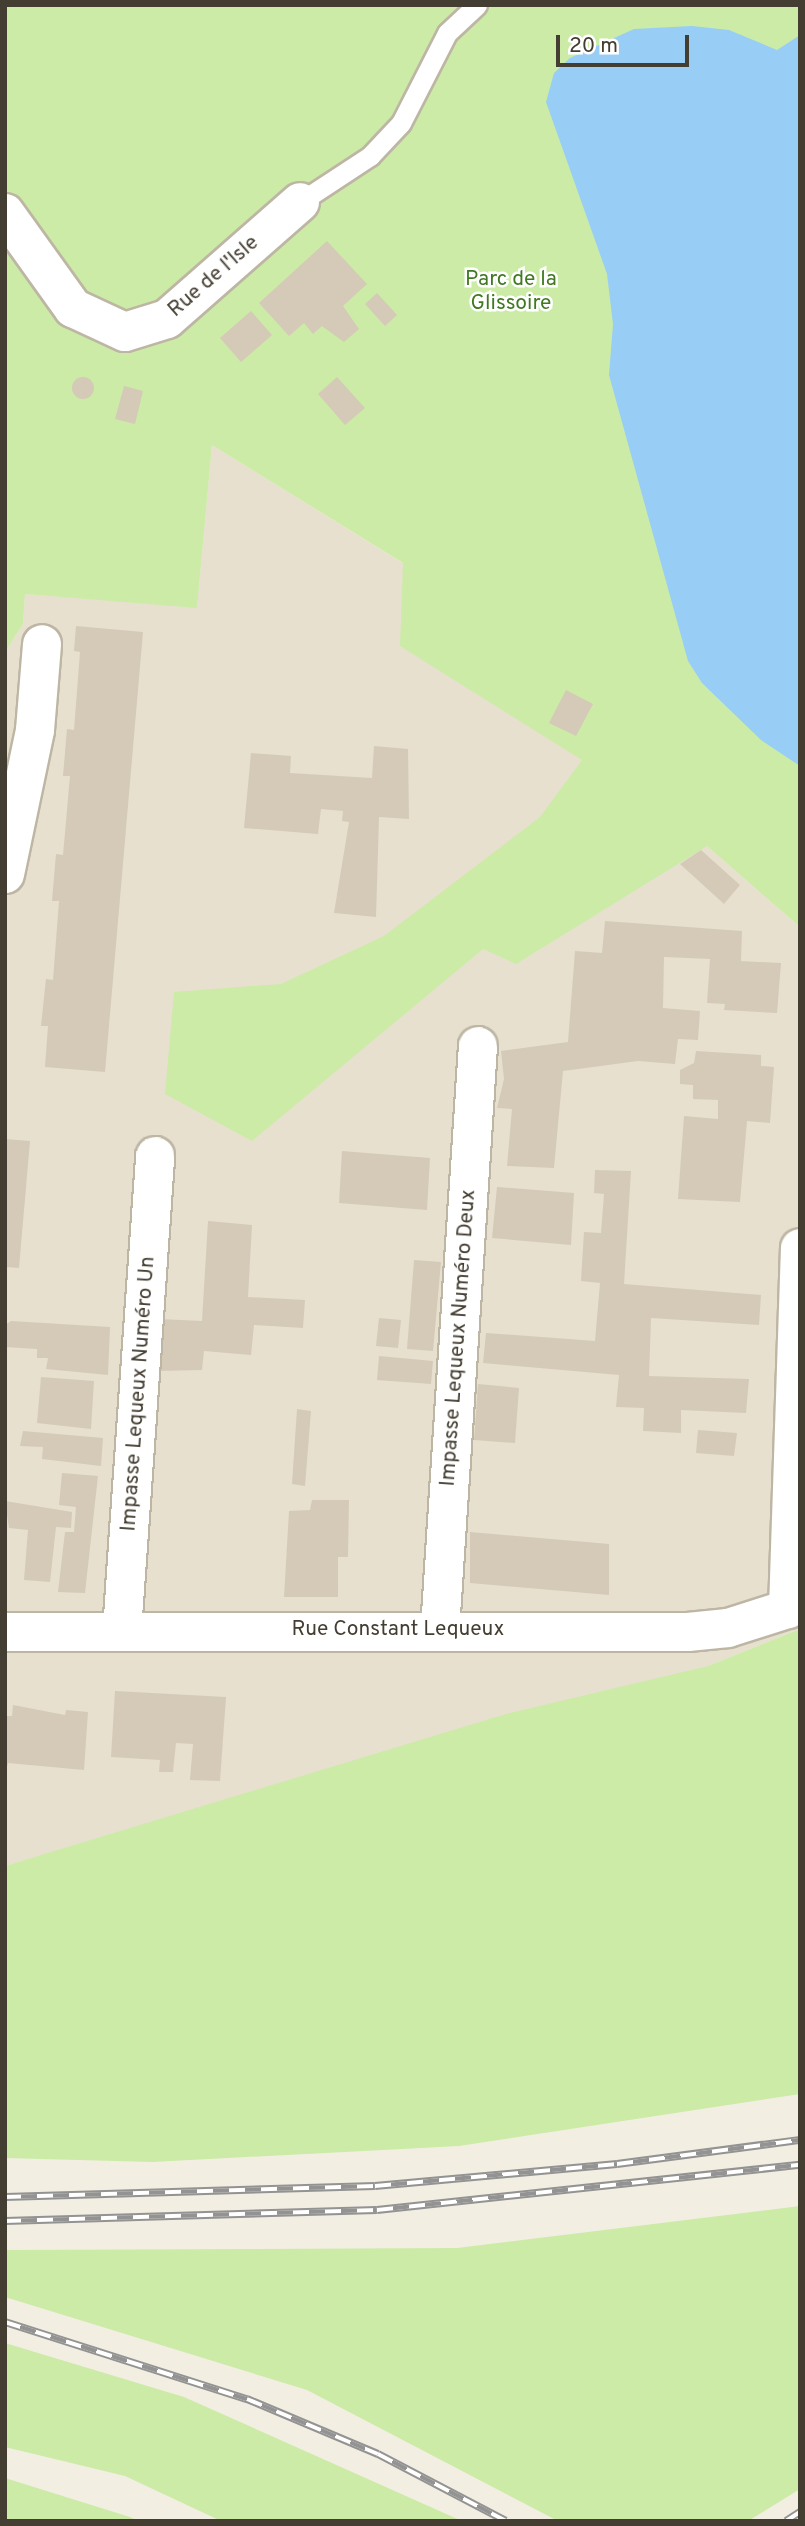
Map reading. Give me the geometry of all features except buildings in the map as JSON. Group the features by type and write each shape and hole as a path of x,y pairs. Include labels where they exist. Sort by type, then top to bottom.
{"street":[{"name":"Rue de l'Isle","path":"5,213 73,308 125,332 167,319 300,202"},
{"path":"5,874 35,730 42,644"},
{"name":"Impasse Lequeux Numéro Deux","path":"440,1630 478,1046"},
{"name":"Impasse Lequeux Numéro Un","path":"122,1631 155,1156"},
{"name":"Rue Constant Lequeux","path":"5,1632 688,1632 728,1628 788,1609 800,1248"}],"lane":[{"path":"300,202 370,156 401,124 447,33 477,5"}],"shaded area":[{"path":"212,445 780,797 707,846 800,927 800,1629 708,1666 5,1866 5,652 23,624 25,594 197,607"}],"green space":[{"name":"Parc de la Glissoire","path":"5,5 800,5 800,927 707,846 516,964 483,949 252,1141 165,1094 174,992 281,984 384,936 540,817 582,760 400,646 403,563 212,445 197,608 25,594 23,624 5,652"},
{"path":"800,1629 800,2094 459,2146 152,2162 5,2158 5,1866 506,1714 708,1666"},
{"path":"800,2206 800,2489 748,2521 558,2521 307,2390 5,2297 5,2250 457,2248"},
{"path":"5,2343 184,2397 462,2521 221,2521 125,2476 5,2447"},
{"path":"5,2478 130,2517 138,2521 5,2521"}],"water":[{"path":"692,26 729,30 777,50 800,35 800,766 761,740 702,683 688,661 609,375 613,324 607,274 546,102 554,73 570,58 634,29"}],"railway":[{"path":"5,2197 375,2186 617,2164 800,2140"},
{"path":"5,2221 377,2210 800,2165"},
{"path":"5,2322 247,2399 378,2454 506,2521"},
{"path":"786,2521 800,2512"}]}
